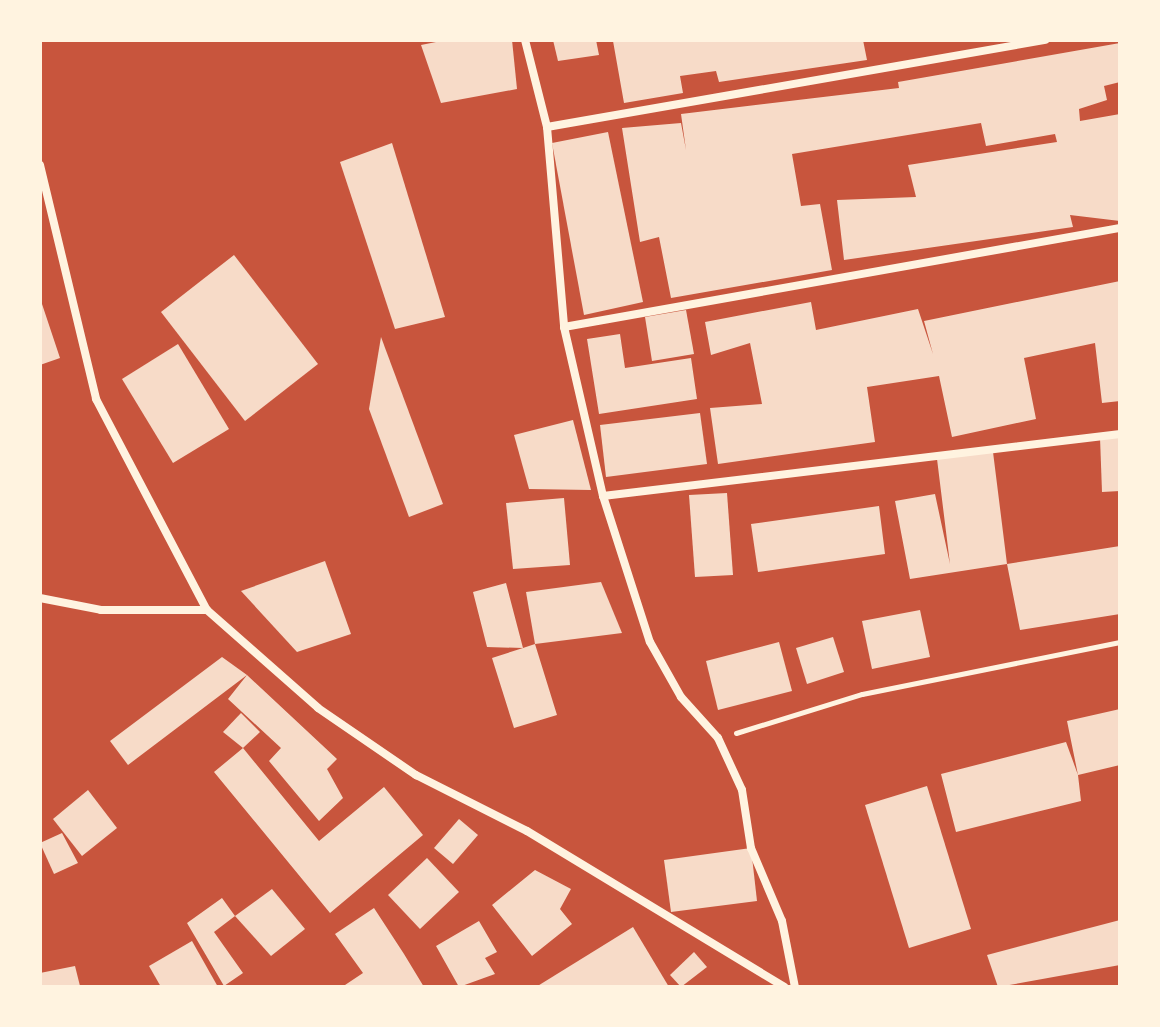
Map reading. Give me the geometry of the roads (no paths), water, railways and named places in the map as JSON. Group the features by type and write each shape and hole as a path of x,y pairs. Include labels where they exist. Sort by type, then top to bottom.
{"street":[{"path":"525,40 547,127 564,327 603,496 650,642 681,697 718,738 742,790 751,848 782,921 795,987"},
{"path":"547,127 1045,40"},
{"path":"40,165 96,399 207,610 318,708 416,775 541,839 785,987"},
{"path":"564,327 1120,228"},
{"path":"603,496 1120,434"},
{"path":"40,598 101,610 207,610"}]}
